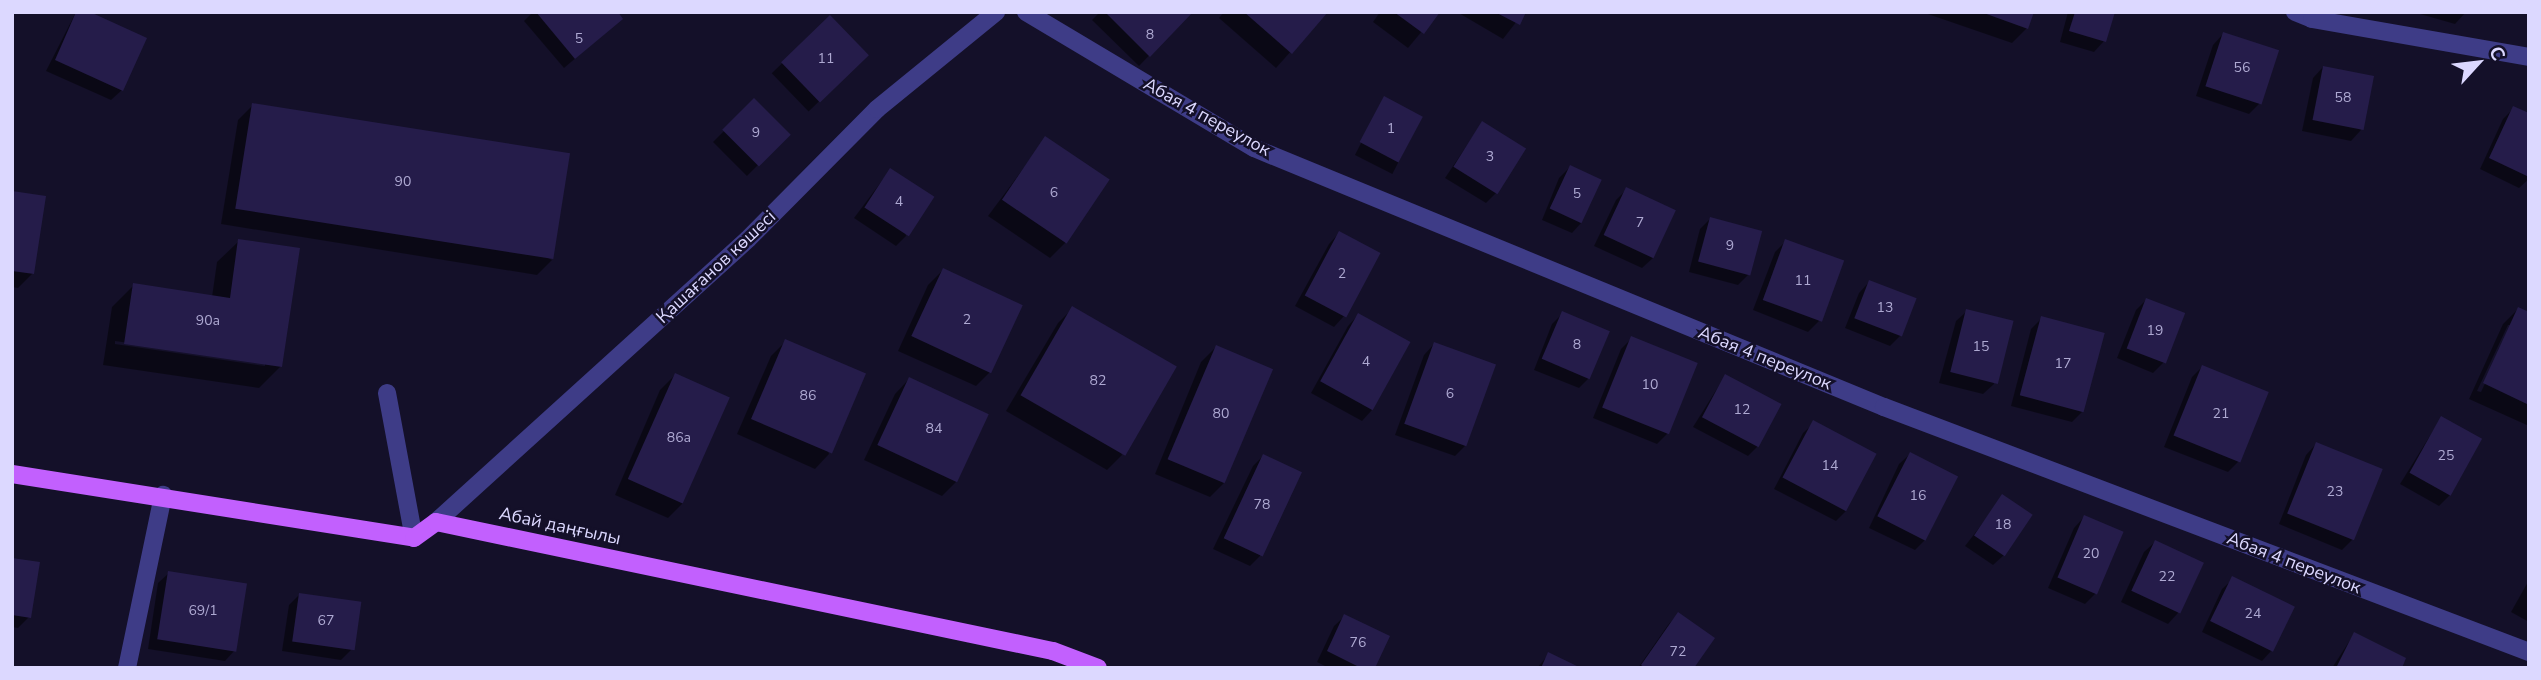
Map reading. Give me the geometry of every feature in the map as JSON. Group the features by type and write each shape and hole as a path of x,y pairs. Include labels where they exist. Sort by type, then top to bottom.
{"main road":[{"path":"12,474 163,495 414,538 436,522"},
{"name":"Абай даңғылы","path":"436,522 1053,651 1098,668"}],"street":[{"name":"Қашағанов көшесі","path":"436,522 748,239 877,109 996,12"},
{"name":"Абая 4 переулок","path":"1026,12 1254,148 1884,407 2529,652"},
{"path":"2308,15 2529,57"},
{"path":"387,393 414,538"},
{"path":"127,668 163,495"}],"building":[{"path":"76,12 90,12 147,38 123,91 55,60"},
{"path":"536,12 618,12 623,19 575,59"},
{"path":"1105,12 1193,12 1150,57"},
{"path":"1244,12 1328,12 1292,54"},
{"path":"1394,12 1440,12 1424,34"},
{"path":"1495,12 1526,12 1520,25"},
{"path":"1981,12 2034,12 2028,29"},
{"path":"2075,12 2115,12 2106,42 2069,31"},
{"path":"830,15 869,55 820,103 781,62"},
{"path":"2223,32 2279,50 2261,104 2205,86"},
{"path":"2323,66 2374,76 2364,130 2313,120"},
{"path":"1384,96 1423,117 1398,163 1360,142"},
{"path":"754,98 791,135 759,167 722,130"},
{"path":"252,103 570,153 553,259 235,209"},
{"path":"2513,106 2529,113 2529,177 2489,158"},
{"path":"1482,121 1526,149 1497,194 1453,167"},
{"path":"1045,136 1110,180 1067,243 1002,200"},
{"path":"1570,165 1602,180 1581,223 1550,209"},
{"path":"890,168 934,197 909,236 864,207"},
{"path":"1626,187 1676,210 1653,258 1604,235"},
{"path":"12,191 46,196 34,274 12,271"},
{"path":"1710,217 1762,231 1750,275 1698,261"},
{"path":"1339,231 1380,253 1346,318 1305,295"},
{"path":"238,239 300,248 282,367 124,344 133,283 230,298"},
{"path":"1785,239 1844,261 1822,322 1763,300"},
{"path":"943,268 1023,305 991,373 911,336"},
{"path":"1869,280 1917,298 1902,337 1854,318"},
{"path":"2146,298 2185,313 2166,363 2127,348"},
{"path":"1072,306 1177,366 1125,456 1020,395"},
{"path":"2518,307 2529,312 2529,405 2483,383"},
{"path":"1966,309 2014,321 1998,384 1950,372"},
{"path":"1562,311 1610,331 1590,379 1542,359"},
{"path":"1358,313 1410,342 1373,410 1320,381"},
{"path":"2041,316 2105,333 2084,412 2020,395"},
{"path":"1631,336 1698,363 1669,434 1602,407"},
{"path":"785,339 866,373 832,453 751,419"},
{"path":"1434,342 1496,365 1466,446 1404,424"},
{"path":"1216,345 1273,369 1225,483 1168,459"},
{"path":"2202,365 2269,392 2240,462 2174,435"},
{"path":"675,373 730,397 683,503 628,479"},
{"path":"1725,374 1782,404 1759,447 1702,417"},
{"path":"909,377 989,414 957,482 877,445"},
{"path":"2441,416 2482,439 2451,496 2409,473"},
{"path":"1813,420 1877,454 1846,511 1782,477"},
{"path":"2316,442 2383,469 2354,540 2287,513"},
{"path":"1910,452 1958,477 1925,541 1877,516"},
{"path":"1263,454 1302,472 1263,556 1224,538"},
{"path":"2002,494 2033,515 2005,556 1974,535"},
{"path":"2084,515 2124,532 2097,594 2057,578"},
{"path":"2155,540 2204,563 2180,614 2131,591"},
{"path":"12,558 40,562 31,618 12,615"},
{"path":"168,571 247,584 236,652 157,639"},
{"path":"2232,576 2295,607 2273,652 2210,621"},
{"path":"299,593 361,602 355,650 292,642"},
{"path":"1678,612 1715,638 1694,668 1645,668 1641,665"},
{"path":"1344,614 1390,636 1375,668 1361,668 1327,651"},
{"path":"2354,632 2406,658 2402,668 2336,668"},
{"path":"1548,652 1581,668 1541,668"}]}
